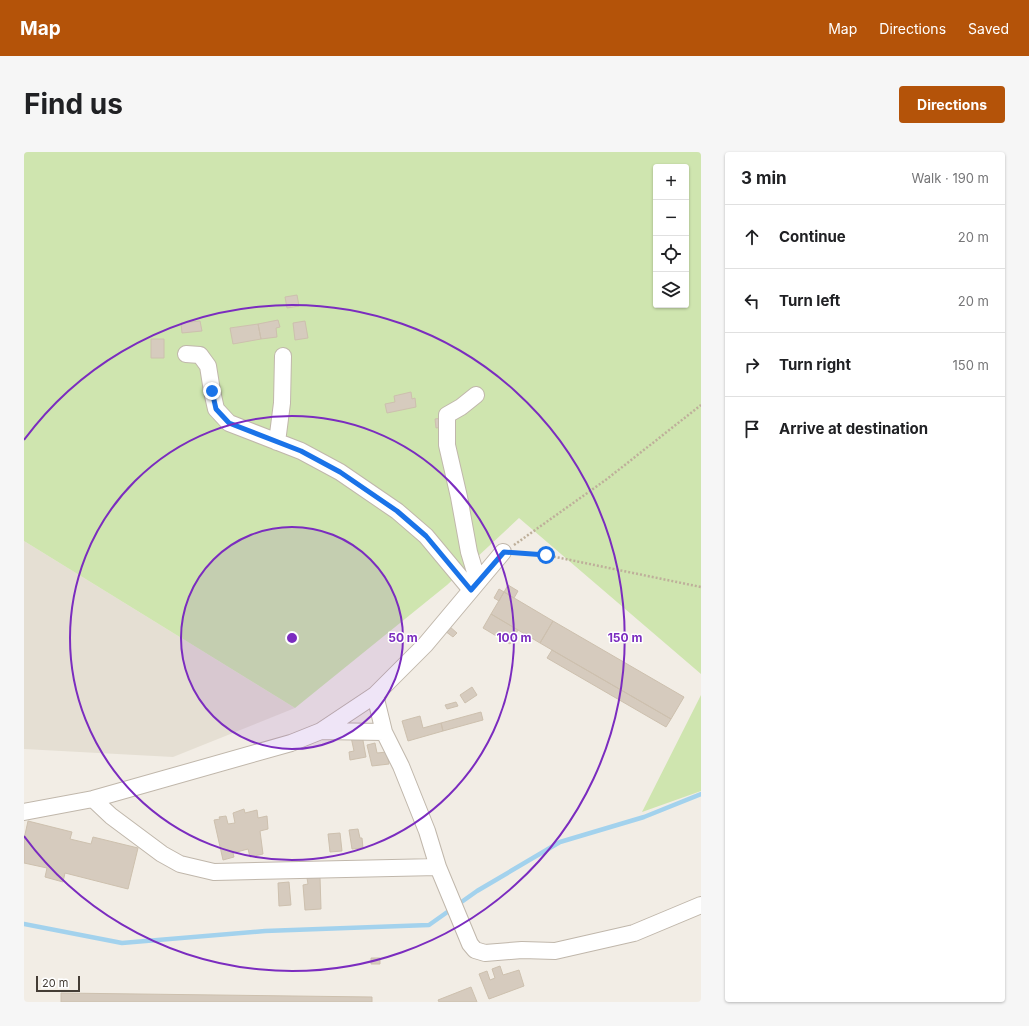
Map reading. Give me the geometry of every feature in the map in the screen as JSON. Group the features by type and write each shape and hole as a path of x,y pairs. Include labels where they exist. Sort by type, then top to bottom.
{"street":[{"path":"186,354 200,355 208,366 216,409 229,423 301,451 340,472 397,511 426,536 474,586"},
{"path":"277,442 282,403 283,356"},
{"path":"474,586 460,497 448,445 447,415 476,396"},
{"path":"24,812 93,799 291,743 321,731 374,695 425,645 504,552"},
{"path":"374,695 384,732 401,766 427,831 438,867 458,916 470,944 476,950 485,953 522,950 555,951 634,933 701,905"},
{"path":"321,731 384,732"},
{"path":"93,799 111,816 162,854 180,864 214,872 438,867"}],"path":[{"path":"504,552 607,479 701,405"},
{"path":"504,552 546,555 701,587"}],"shaded area":[{"path":"24,541 295,708 173,757 24,749"}],"green space":[{"path":"24,152 701,152 701,674 519,518 447,585 295,708 24,541"},
{"path":"701,695 701,791 642,812"}],"building":[{"path":"297,295 299,306 287,308 285,297"},
{"path":"278,320 280,327 276,328 277,337 261,339 258,324"},
{"path":"200,321 202,331 182,333 181,323"},
{"path":"305,321 308,338 295,340 293,323"},
{"path":"258,324 261,339 233,344 230,328"},
{"path":"151,339 164,339 164,358 151,358"},
{"path":"411,392 412,399 415,398 416,407 387,413 385,404 395,402 394,396"},
{"path":"442,418 443,427 436,428 435,419"},
{"path":"508,585 518,591 514,598 504,592"},
{"path":"499,589 504,592 499,601 494,598"},
{"path":"504,592 553,621 540,643 491,614"},
{"path":"491,614 518,630 510,644 483,628"},
{"path":"553,621 684,697 671,719 540,643"},
{"path":"449,626 457,633 453,637 445,631"},
{"path":"552,650 671,719 666,727 547,658"},
{"path":"472,687 477,695 465,703 460,695"},
{"path":"456,702 458,706 447,709 445,705"},
{"path":"481,712 483,720 443,731 441,723"},
{"path":"420,716 423,728 441,723 443,731 408,741 402,721"},
{"path":"362,735 366,757 350,760 349,752 354,751 351,737"},
{"path":"375,743 377,753 387,752 389,764 372,766 367,745"},
{"path":"244,809 245,813 257,810 258,818 267,816 268,829 260,831 263,854 250,857 248,849 233,853 234,857 223,860 214,820 220,819 219,817 226,816 228,824 235,823 233,813"},
{"path":"28,821 72,832 70,839 91,844 93,837 138,848 128,889 65,873 63,882 45,877 47,868 24,863 24,839"},
{"path":"358,829 360,838 362,838 363,848 352,849 349,830"},
{"path":"340,833 342,851 330,852 328,834"},
{"path":"320,877 321,909 305,910 303,885 308,884 307,878"},
{"path":"289,882 291,905 279,906 278,883"},
{"path":"371,958 380,958 380,964 371,964"},
{"path":"500,966 503,975 519,970 524,986 489,999 479,974 487,971 490,980 495,978 492,969"},
{"path":"471,987 477,1002 439,1002 438,1000"},
{"path":"61,993 372,997 372,1002 61,1002"}],"waterway":[{"path":"24,924 122,943 265,931 429,925 477,891 560,842 644,817 701,794"}],"route":[{"path":"212,391 216,409 229,423 301,451 340,472 397,511 426,536 471,590 504,552 546,555"}]}
